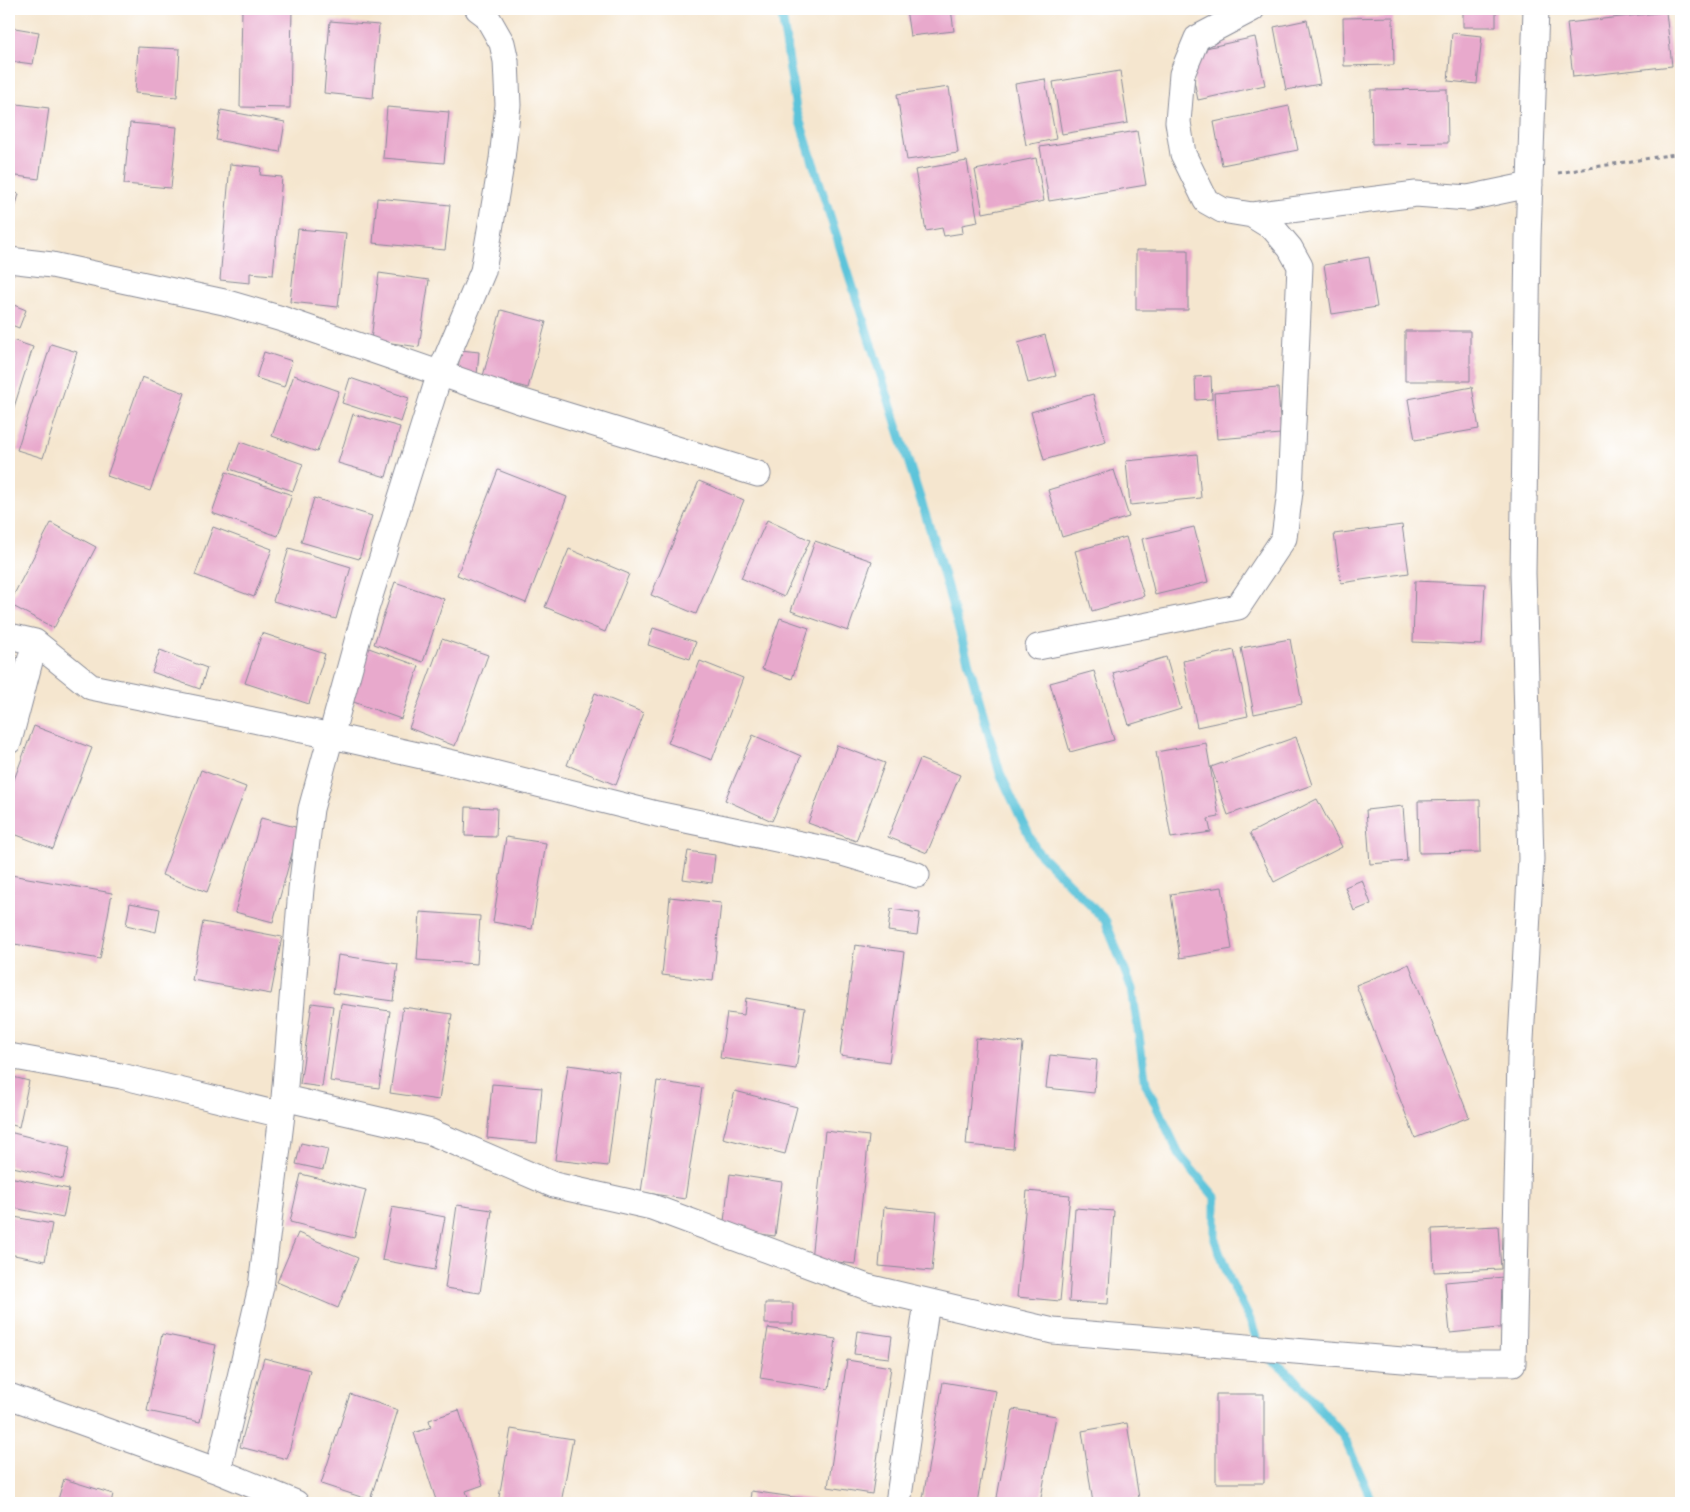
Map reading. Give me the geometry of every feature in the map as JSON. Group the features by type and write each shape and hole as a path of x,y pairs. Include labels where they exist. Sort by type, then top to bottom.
{"street":[{"path":"218,1470 261,1287 283,1106 302,880 311,808 365,612 440,373 483,271 503,150 508,105 506,61 502,43 486,15 478,9"},
{"path":"1252,9 1197,38 1182,74 1178,122 1183,154 1206,201 1222,210 1252,215 1416,194 1468,198 1530,181"},
{"path":"9,1056 431,1132 554,1185 652,1207 867,1287 1053,1331 1439,1363 1513,1363 1520,1058 1531,859 1523,573 1530,181 1536,9"},
{"path":"1038,647 1238,608 1284,538 1290,492 1300,266 1290,248 1272,228 1252,215"},
{"path":"9,260 62,267 224,302 282,319 517,400 758,474"},
{"path":"9,636 36,642 91,687 332,736 462,765 657,814 839,852 917,875"},
{"path":"9,742 36,642"},
{"path":"898,1503 927,1302"},
{"path":"9,1396 218,1470 296,1503"}],"path":[{"path":"1530,181 1681,153"}],"building":[{"path":"242,9 292,9 290,108 240,107"},
{"path":"906,9 951,9 954,31 910,36"},
{"path":"1463,9 1496,9 1496,27 1463,27"},
{"path":"1666,12 1672,66 1573,77 1567,23"},
{"path":"1393,17 1394,65 1344,66 1343,18"},
{"path":"1307,20 1320,84 1286,90 1274,27"},
{"path":"330,21 379,25 373,98 324,93"},
{"path":"9,27 39,32 33,64 9,61"},
{"path":"1452,33 1482,36 1477,84 1448,81"},
{"path":"1255,37 1265,85 1198,100 1188,52"},
{"path":"138,47 180,49 177,97 135,93"},
{"path":"1120,71 1128,123 1062,134 1053,82"},
{"path":"1045,79 1056,139 1026,145 1015,84"},
{"path":"949,87 958,153 907,160 897,94"},
{"path":"1447,89 1448,143 1372,144 1371,90"},
{"path":"9,103 49,108 39,179 9,175"},
{"path":"1289,106 1298,150 1222,165 1214,122"},
{"path":"387,107 449,112 444,163 383,158"},
{"path":"221,110 285,122 280,152 216,140"},
{"path":"130,123 177,127 171,188 124,184"},
{"path":"1137,131 1146,185 1049,201 1040,147"},
{"path":"1036,158 1044,201 983,213 975,170"},
{"path":"967,161 978,222 962,225 963,233 944,236 942,228 926,231 915,170"},
{"path":"230,164 261,167 260,175 282,177 273,275 250,273 250,283 220,280"},
{"path":"9,191 19,194 9,230"},
{"path":"377,198 450,205 445,250 373,243"},
{"path":"298,229 346,233 338,307 290,302"},
{"path":"1136,250 1188,250 1188,310 1136,310"},
{"path":"1369,257 1377,307 1332,314 1324,265"},
{"path":"379,273 429,280 419,347 371,340"},
{"path":"9,303 26,310 19,328 9,324"},
{"path":"501,310 546,322 528,388 483,376"},
{"path":"1405,331 1470,331 1470,381 1405,381"},
{"path":"1045,335 1056,376 1028,383 1018,343"},
{"path":"9,339 33,347 9,423"},
{"path":"51,344 77,352 43,458 17,450"},
{"path":"460,350 479,352 477,375 458,373"},
{"path":"264,352 292,361 284,387 256,378"},
{"path":"294,375 339,391 317,452 272,436"},
{"path":"1211,376 1212,399 1196,400 1195,377"},
{"path":"142,377 185,393 150,491 107,476"},
{"path":"350,378 409,398 401,422 342,403"},
{"path":"1472,387 1479,429 1415,440 1408,399"},
{"path":"1278,388 1281,434 1217,439 1214,393"},
{"path":"1093,394 1106,442 1044,460 1031,412"},
{"path":"353,414 400,427 386,477 338,463"},
{"path":"240,442 303,464 293,491 230,469"},
{"path":"1197,454 1201,498 1130,505 1126,461"},
{"path":"498,470 567,497 526,603 457,575"},
{"path":"1114,470 1129,517 1062,537 1048,490"},
{"path":"226,472 292,495 278,536 212,513"},
{"path":"699,481 744,500 696,614 651,595"},
{"path":"314,498 372,516 359,559 301,542"},
{"path":"767,520 810,540 784,597 741,578"},
{"path":"51,523 96,547 54,628 9,604"},
{"path":"1402,525 1409,573 1341,583 1334,534"},
{"path":"213,527 272,549 254,597 195,575"},
{"path":"1194,527 1208,582 1155,595 1142,539"},
{"path":"1126,537 1144,596 1092,611 1075,551"},
{"path":"815,541 872,561 848,631 791,611"},
{"path":"289,548 351,567 336,619 273,601"},
{"path":"569,549 629,574 605,632 545,607"},
{"path":"1415,581 1485,584 1482,645 1413,642"},
{"path":"395,582 444,599 423,662 374,644"},
{"path":"780,618 809,628 792,679 762,669"},
{"path":"653,628 696,642 690,659 648,645"},
{"path":"262,633 325,654 309,704 245,683"},
{"path":"442,639 488,655 455,746 409,728"},
{"path":"1290,639 1302,704 1254,714 1241,648"},
{"path":"366,647 419,666 401,719 348,700"},
{"path":"160,650 207,668 200,689 152,672"},
{"path":"1234,650 1248,716 1197,727 1183,661"},
{"path":"1166,657 1181,709 1129,725 1113,673"},
{"path":"700,661 743,678 712,760 668,743"},
{"path":"1094,671 1114,740 1070,752 1050,683"},
{"path":"595,693 644,713 616,785 567,765"},
{"path":"34,726 92,748 53,849 9,832 9,793"},
{"path":"753,735 801,756 772,821 725,800"},
{"path":"1296,737 1312,785 1228,815 1211,767"},
{"path":"1206,743 1219,817 1208,819 1211,832 1171,838 1156,752"},
{"path":"837,745 885,763 856,841 808,823"},
{"path":"920,759 960,775 927,853 888,837"},
{"path":"201,770 246,787 207,892 162,875"},
{"path":"1317,799 1342,847 1274,882 1250,833"},
{"path":"1480,800 1481,852 1419,853 1418,801"},
{"path":"1403,806 1407,861 1370,864 1366,810"},
{"path":"466,807 497,808 496,837 465,836"},
{"path":"261,818 299,828 273,922 235,912"},
{"path":"506,837 546,843 532,929 493,922"},
{"path":"688,851 715,855 712,883 683,879"},
{"path":"11,875 112,893 100,959 9,943 9,886"},
{"path":"1362,880 1371,904 1354,911 1345,887"},
{"path":"1222,887 1232,949 1180,958 1171,894"},
{"path":"670,897 721,903 713,981 662,975"},
{"path":"130,903 160,909 156,932 126,925"},
{"path":"891,909 920,913 917,935 888,931"},
{"path":"420,912 480,916 477,964 417,960"},
{"path":"203,922 282,937 271,994 192,980"},
{"path":"855,945 904,952 889,1062 840,1055"},
{"path":"338,955 398,964 393,1001 333,993"},
{"path":"1409,964 1469,1117 1415,1138 1356,985"},
{"path":"746,998 805,1008 796,1069 720,1058 727,1013 744,1015"},
{"path":"312,1003 333,1006 322,1087 300,1084"},
{"path":"341,1004 390,1011 379,1088 330,1081"},
{"path":"403,1007 452,1014 439,1100 390,1093"},
{"path":"976,1038 1023,1043 1013,1149 966,1145"},
{"path":"1050,1055 1097,1060 1094,1093 1046,1088"},
{"path":"568,1065 620,1072 608,1166 555,1160"},
{"path":"9,1076 29,1081 19,1127 9,1124"},
{"path":"657,1081 702,1088 685,1199 641,1192"},
{"path":"492,1084 542,1088 537,1143 487,1138"},
{"path":"735,1091 797,1107 785,1154 723,1138"},
{"path":"825,1131 869,1136 855,1264 811,1259"},
{"path":"9,1132 70,1147 63,1179 9,1166"},
{"path":"301,1143 328,1149 323,1170 296,1164"},
{"path":"301,1174 366,1190 354,1238 290,1222"},
{"path":"730,1174 782,1182 775,1236 723,1229"},
{"path":"9,1177 69,1189 63,1218 9,1207"},
{"path":"1027,1191 1070,1195 1060,1301 1017,1297"},
{"path":"457,1205 492,1210 480,1293 445,1288"},
{"path":"392,1207 445,1217 435,1270 382,1260"},
{"path":"884,1207 937,1212 932,1271 879,1266"},
{"path":"1075,1208 1114,1211 1108,1304 1069,1302"},
{"path":"9,1216 52,1224 45,1261 9,1254"},
{"path":"1498,1226 1501,1269 1434,1272 1432,1229"},
{"path":"298,1233 358,1258 338,1308 277,1282"},
{"path":"1504,1277 1508,1327 1450,1333 1445,1282"},
{"path":"765,1303 793,1303 793,1324 765,1324"},
{"path":"768,1328 836,1339 829,1389 760,1378"},
{"path":"857,1331 892,1336 889,1358 854,1354"},
{"path":"162,1334 216,1345 200,1422 147,1411"},
{"path":"264,1358 310,1370 287,1459 240,1447"},
{"path":"847,1360 891,1367 872,1494 828,1487"},
{"path":"943,1382 996,1391 977,1503 956,1503 923,1498"},
{"path":"350,1394 398,1410 370,1500 321,1484"},
{"path":"1216,1394 1264,1394 1264,1483 1216,1483"},
{"path":"1013,1409 1056,1416 1040,1503 996,1503"},
{"path":"459,1410 483,1485 466,1491 470,1503 437,1503 414,1433 431,1427 429,1420"},
{"path":"1127,1423 1139,1498 1093,1503 1082,1431"},
{"path":"511,1429 573,1439 561,1503 498,1503"},
{"path":"64,1479 113,1494 111,1503 57,1503"},
{"path":"751,1491 815,1500 815,1503 750,1503"}],"waterway":[{"path":"781,9 796,109 936,548 1000,773 1036,850 1105,920 1132,989 1146,1084 1180,1156 1215,1197 1215,1240 1230,1280 1252,1324 1258,1345"},
{"path":"1266,1355 1295,1379 1344,1437 1373,1503"}]}
